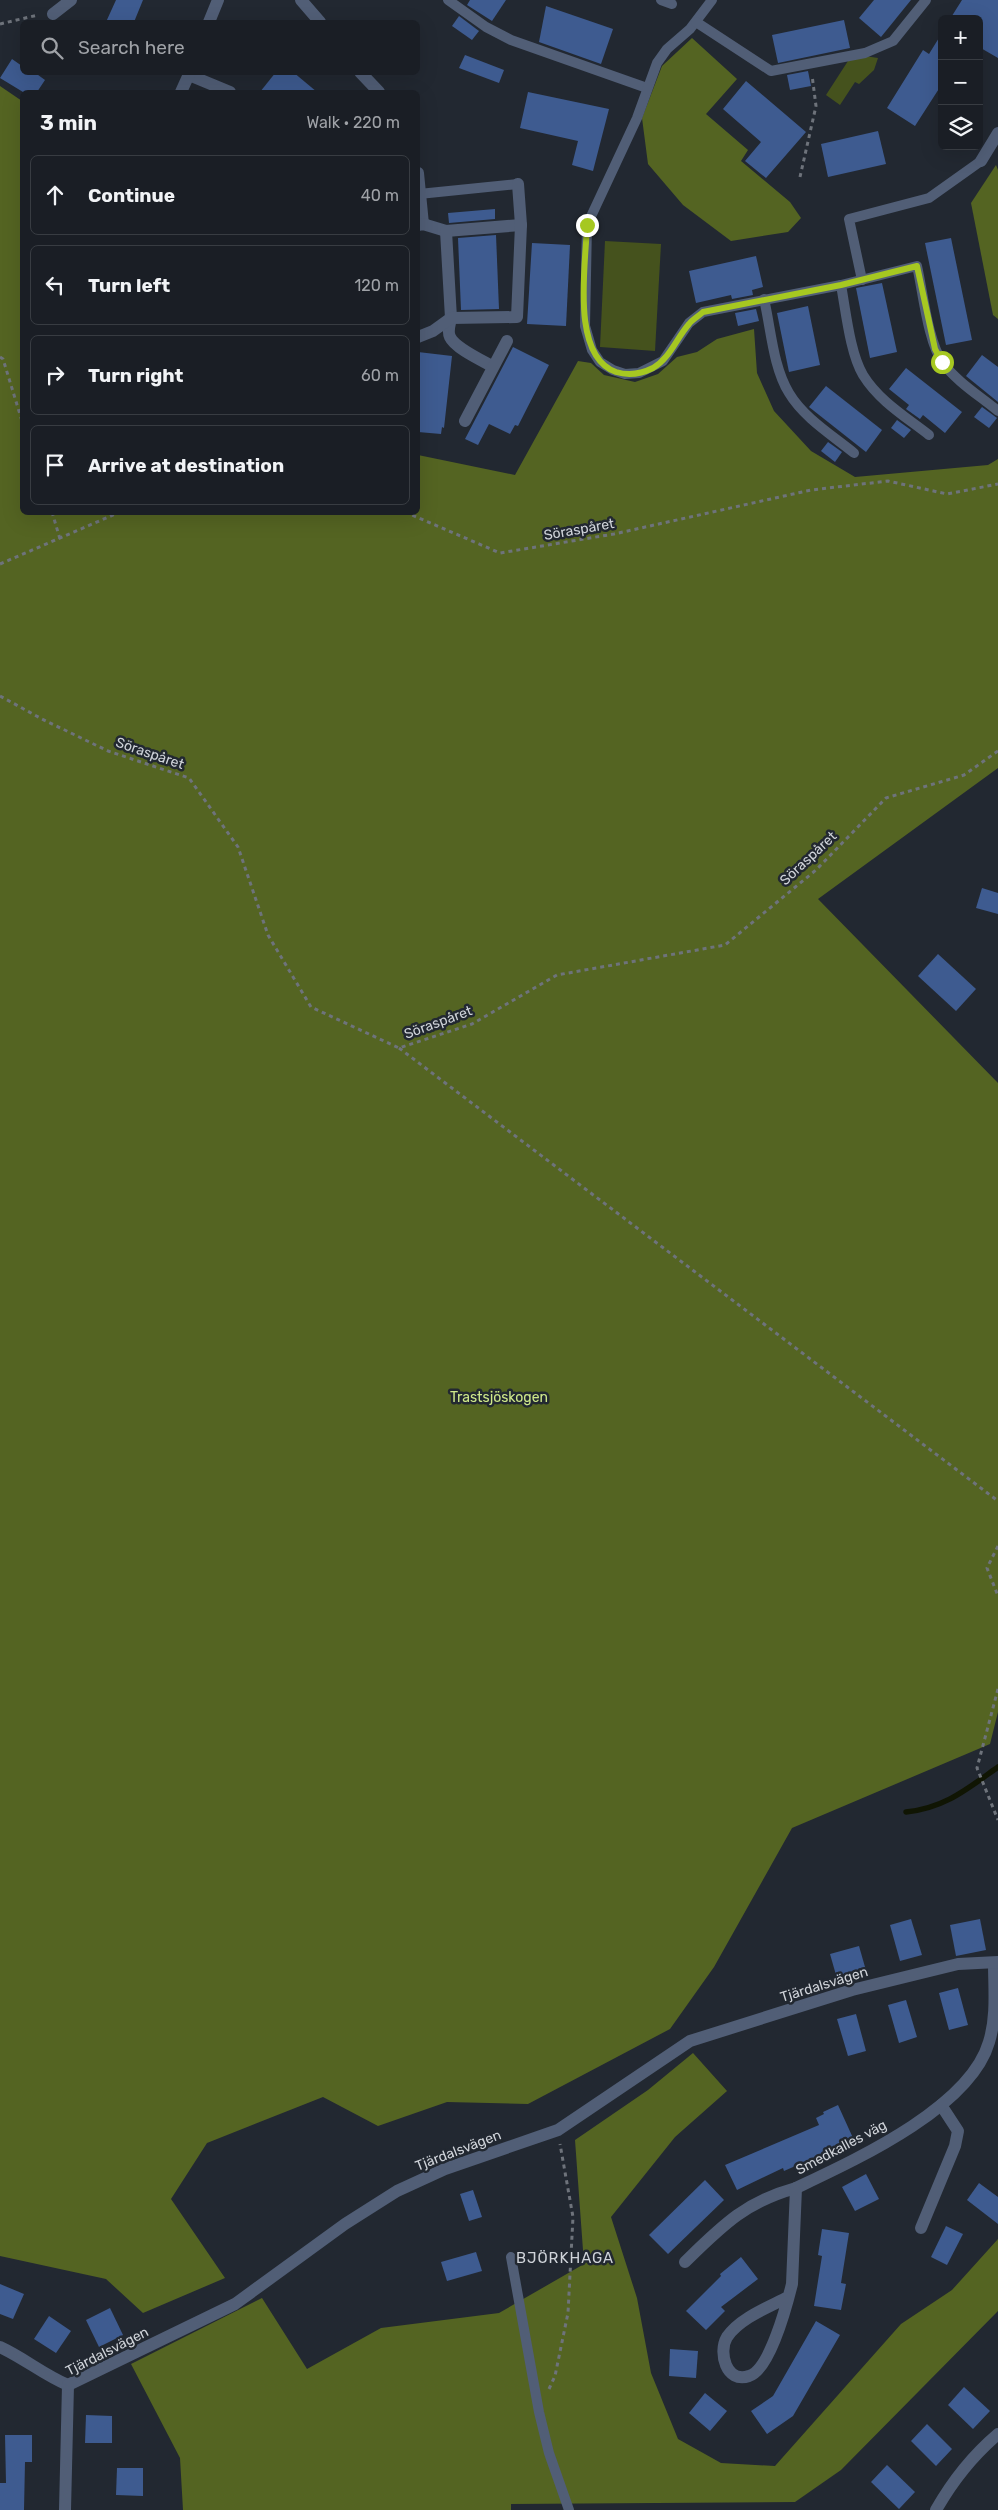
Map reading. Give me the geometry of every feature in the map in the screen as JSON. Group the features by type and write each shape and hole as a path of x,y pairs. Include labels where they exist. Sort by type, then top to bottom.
{"street":[{"path":"53,14 70,0"},
{"path":"210,20 218,0"},
{"path":"301,0 318,20"},
{"path":"182,90 189,75"},
{"path":"191,75 225,90"},
{"path":"363,75 377,90"},
{"path":"981,160 998,133"},
{"path":"420,336 433,331 451,318 517,317 521,225 518,184"},
{"path":"420,224 446,231 521,225"},
{"path":"446,231 451,318 448,330 450,339 464,350 492,366"},
{"path":"465,421 492,366 507,341"},
{"name":"Smedkalles väg","path":"788,2297 751,2317 727,2338 722,2350 725,2365 732,2374 742,2377 750,2376 758,2369 778,2331 792,2284 796,2188 870,2152 941,2105 969,2078 981,2062 989,2043 995,2011 996,1962"},
{"name":"Tjärdalsvägen","path":"65,2510 68,2385 235,2304 345,2224 397,2191 445,2169 558,2130 690,2041 852,1990 958,1964 996,1962"},
{"path":"921,2228 954,2146 958,2130 941,2105"},
{"path":"686,2262 738,2213 758,2200 796,2188"},
{"path":"0,2347 16,2354 49,2377 68,2385"},
{"path":"936,2510 976,2452 998,2434"}],"lane":[{"path":"448,0 486,27 511,40 647,88"},
{"path":"661,0 672,4"},
{"path":"712,0 696,22 667,49 657,63 637,118 587,225 585,326 592,350 600,362 613,370 625,374 640,373 663,361 689,323 703,312 841,285 917,266 935,349 942,362 951,373 998,411"},
{"path":"696,22 772,70 865,53 893,42 926,0"},
{"path":"862,280 849,218 929,198 981,160"},
{"path":"420,194 518,184"},
{"path":"841,285 853,344 863,374 883,399 929,435"},
{"path":"764,300 779,366 789,394 799,407 854,453"},
{"path":"511,2258 539,2412 568,2510"}],"path":[{"path":"0,24 35,15 47,18 53,14"},
{"path":"800,177 816,106 816,94 809,64"},
{"path":"0,357 3,359 20,414"},
{"name":"Söraspåret","path":"412,515 500,553 614,534 811,490 888,481 946,494 998,484"},
{"path":"53,515 60,539"},
{"path":"0,564 113,515"},
{"name":"Söraspåret","path":"0,696 108,751 189,778 238,847 268,934 311,1006 399,1048 472,1024 557,975 725,945 816,870 886,798 964,776 998,751"},
{"path":"399,1048 998,1501"},
{"path":"998,1546 987,1568 998,1596"},
{"path":"998,1689 977,1768 998,1820"},
{"path":"539,2412 555,2376 568,2313 573,2217 558,2130"}],"green space":[{"path":"692,38 737,79 706,114 748,150 741,161 790,202 801,218 788,232 731,241 683,205 648,164 642,118 662,66"},
{"path":"865,56 878,58 874,70 859,84 855,82 840,105 826,95 848,61"},
{"name":"Trastsjöskogen","path":"0,86 20,100 20,515 420,515 420,455 515,475 578,361 591,363 604,375 635,382 658,374 677,357 697,352 717,339 754,329 757,373 774,411 811,451 855,477 988,465 998,459 998,768 818,899 998,1083 998,1712 990,1744 792,1828 714,1967 670,2029 528,2104 447,2102 378,2126 323,2097 207,2143 171,2199 225,2278 143,2313 106,2279 0,2256"},
{"path":"996,165 998,170 998,319 993,315 971,203"},
{"path":"605,241 661,244 655,351 600,347"},
{"path":"693,2053 727,2091 675,2137 611,2217 637,2298 651,2373 678,2439 721,2463 775,2466 901,2324 952,2290 998,2239 998,2311 841,2470 795,2502 511,2504 511,2510 183,2510 180,2458 131,2364 262,2298 307,2369 381,2328 499,2313 584,2264 575,2140 648,2090"}],"building":[{"path":"116,0 143,0 135,20 107,20"},
{"path":"470,0 506,0 492,21 467,5"},
{"path":"874,0 911,0 881,37 859,18"},
{"path":"962,0 998,0 998,58 983,49 983,15 953,15"},
{"path":"546,6 613,29 601,64 539,42"},
{"path":"459,16 479,31 472,40 452,26"},
{"path":"844,20 850,48 778,63 772,35"},
{"path":"938,39 938,90 915,126 887,108 923,50 929,54"},
{"path":"465,55 504,70 499,83 459,68"},
{"path":"12,59 20,65 20,75 38,75 45,80 38,90 20,90 0,78"},
{"path":"808,71 811,86 790,90 787,75"},
{"path":"274,75 297,75 315,90 262,90"},
{"path":"746,81 806,132 766,178 745,161 761,142 723,109"},
{"path":"528,92 609,109 593,171 572,165 578,141 520,128"},
{"path":"878,131 886,164 828,177 821,144"},
{"path":"495,209 495,219 449,223 448,213"},
{"path":"496,235 499,309 461,310 458,238"},
{"path":"951,238 972,340 946,345 925,243"},
{"path":"532,243 570,245 566,326 527,324"},
{"path":"756,256 763,287 752,290 753,295 732,299 731,295 696,303 689,271"},
{"path":"882,283 897,352 870,358 856,288"},
{"path":"808,306 820,365 789,372 777,313"},
{"path":"756,309 759,321 738,326 735,313"},
{"path":"513,347 549,365 518,426 515,425 510,434 489,424 478,445 465,439"},
{"path":"420,352 452,356 444,428 442,427 441,434 420,432"},
{"path":"982,355 998,367 998,402 966,376"},
{"path":"906,368 962,412 945,433 923,415 920,419 906,409 909,405 889,389"},
{"path":"826,386 882,430 866,452 809,407"},
{"path":"982,407 997,418 989,428 974,417"},
{"path":"897,420 911,430 904,438 891,428"},
{"path":"828,442 842,452 835,462 821,451"},
{"path":"982,888 998,893 998,914 976,908"},
{"path":"938,954 976,989 956,1011 918,976"},
{"path":"911,1919 922,1955 900,1961 890,1925"},
{"path":"980,1919 986,1950 956,1956 950,1925"},
{"path":"859,1946 867,1974 838,1982 830,1954"},
{"path":"958,1988 968,2025 949,2030 939,1993"},
{"path":"906,2000 917,2037 899,2043 888,2005"},
{"path":"856,2014 866,2051 848,2056 837,2019"},
{"path":"838,2105 853,2138 809,2160 784,2171 783,2168 737,2190 725,2165 819,2125 816,2118 824,2114 823,2112"},
{"path":"866,2174 879,2199 855,2211 842,2187"},
{"path":"705,2180 724,2200 668,2254 649,2235"},
{"path":"979,2183 998,2197 998,2224 967,2200"},
{"path":"473,2190 482,2217 469,2221 460,2194"},
{"path":"946,2226 963,2234 947,2265 931,2257"},
{"path":"822,2229 849,2233 841,2283 846,2284 841,2310 814,2306 822,2256 818,2255"},
{"path":"476,2252 482,2271 447,2281 441,2262"},
{"path":"741,2257 758,2279 721,2307 725,2311 706,2330 686,2311 721,2276 720,2274"},
{"path":"0,2284 24,2294 13,2319 0,2314"},
{"path":"110,2308 123,2335 99,2347 86,2320"},
{"path":"49,2316 71,2331 56,2353 34,2339"},
{"path":"816,2321 840,2335 793,2416 767,2434 751,2411 773,2396"},
{"path":"670,2349 698,2351 696,2378 669,2376"},
{"path":"964,2387 990,2411 973,2429 948,2405"},
{"path":"705,2393 727,2411 710,2431 689,2413"},
{"path":"86,2415 112,2416 112,2443 85,2443"},
{"path":"927,2424 952,2449 936,2466 911,2441"},
{"path":"5,2435 32,2435 32,2462 25,2462 24,2510 0,2510 0,2483 6,2483"},
{"path":"887,2465 915,2492 899,2509 871,2482"},
{"path":"117,2468 143,2468 143,2496 116,2495"}],"waterway":[{"path":"906,1812 920,1810 944,1802 966,1790 998,1767"}],"district":[{"name":"BJÖRKHAGA","path":"565,2258"}],"route":[{"path":"587,225 585,326 592,350 600,362 613,370 625,374 640,373 651,369 663,361 689,323 703,312 841,285 917,266 935,349 942,362"}]}
